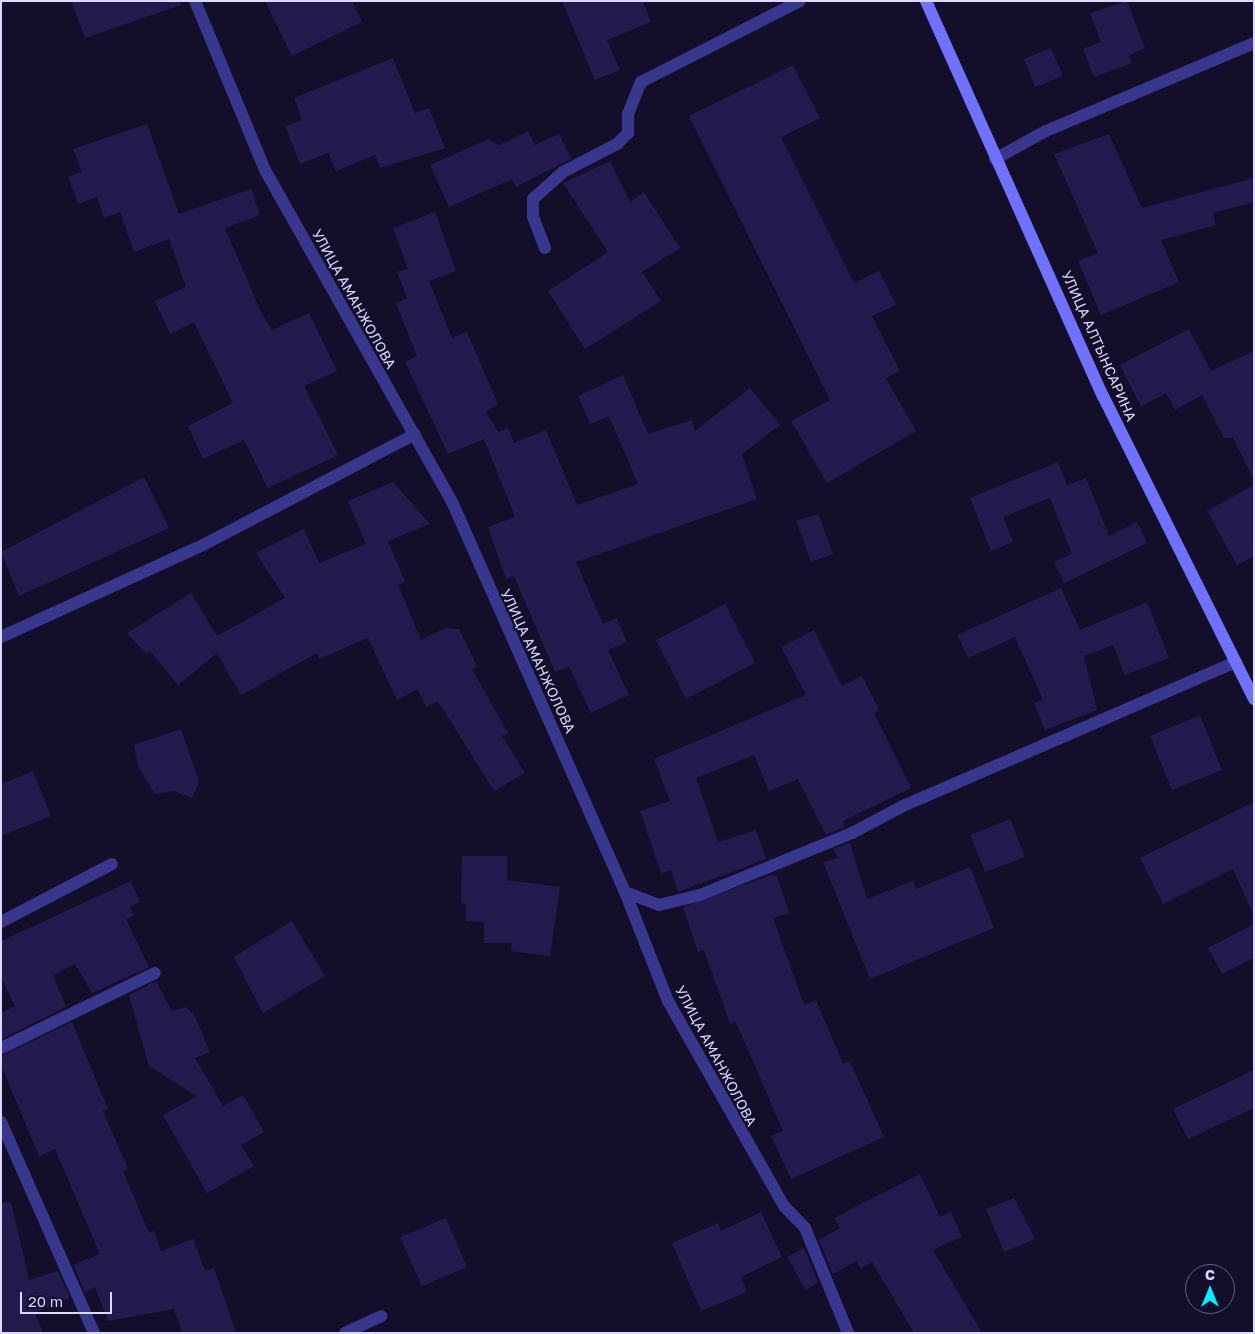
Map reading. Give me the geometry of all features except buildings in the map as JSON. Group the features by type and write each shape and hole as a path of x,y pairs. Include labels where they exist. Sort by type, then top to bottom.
{"street":[{"name":"УЛИЦА АМАНЖОЛОВА","path":"195,1 265,170 453,504 625,892 668,1001 784,1206 805,1228 848,1333"},
{"path":"545,248 533,217 533,199 563,172 618,144 628,133 628,114 642,82 800,1"},
{"name":"УЛИЦА АЛТЫНСАРИНА","path":"926,1 995,159 1104,396 1254,699"},
{"path":"995,159 1046,131 1254,43"},
{"path":"1,637 203,545 415,434"},
{"path":"625,892 659,905 700,895 819,847 1236,662"},
{"path":"1,922 112,864"},
{"path":"1,1048 155,973"},
{"path":"1,1122 94,1333"},
{"path":"345,1333 381,1316"}]}
